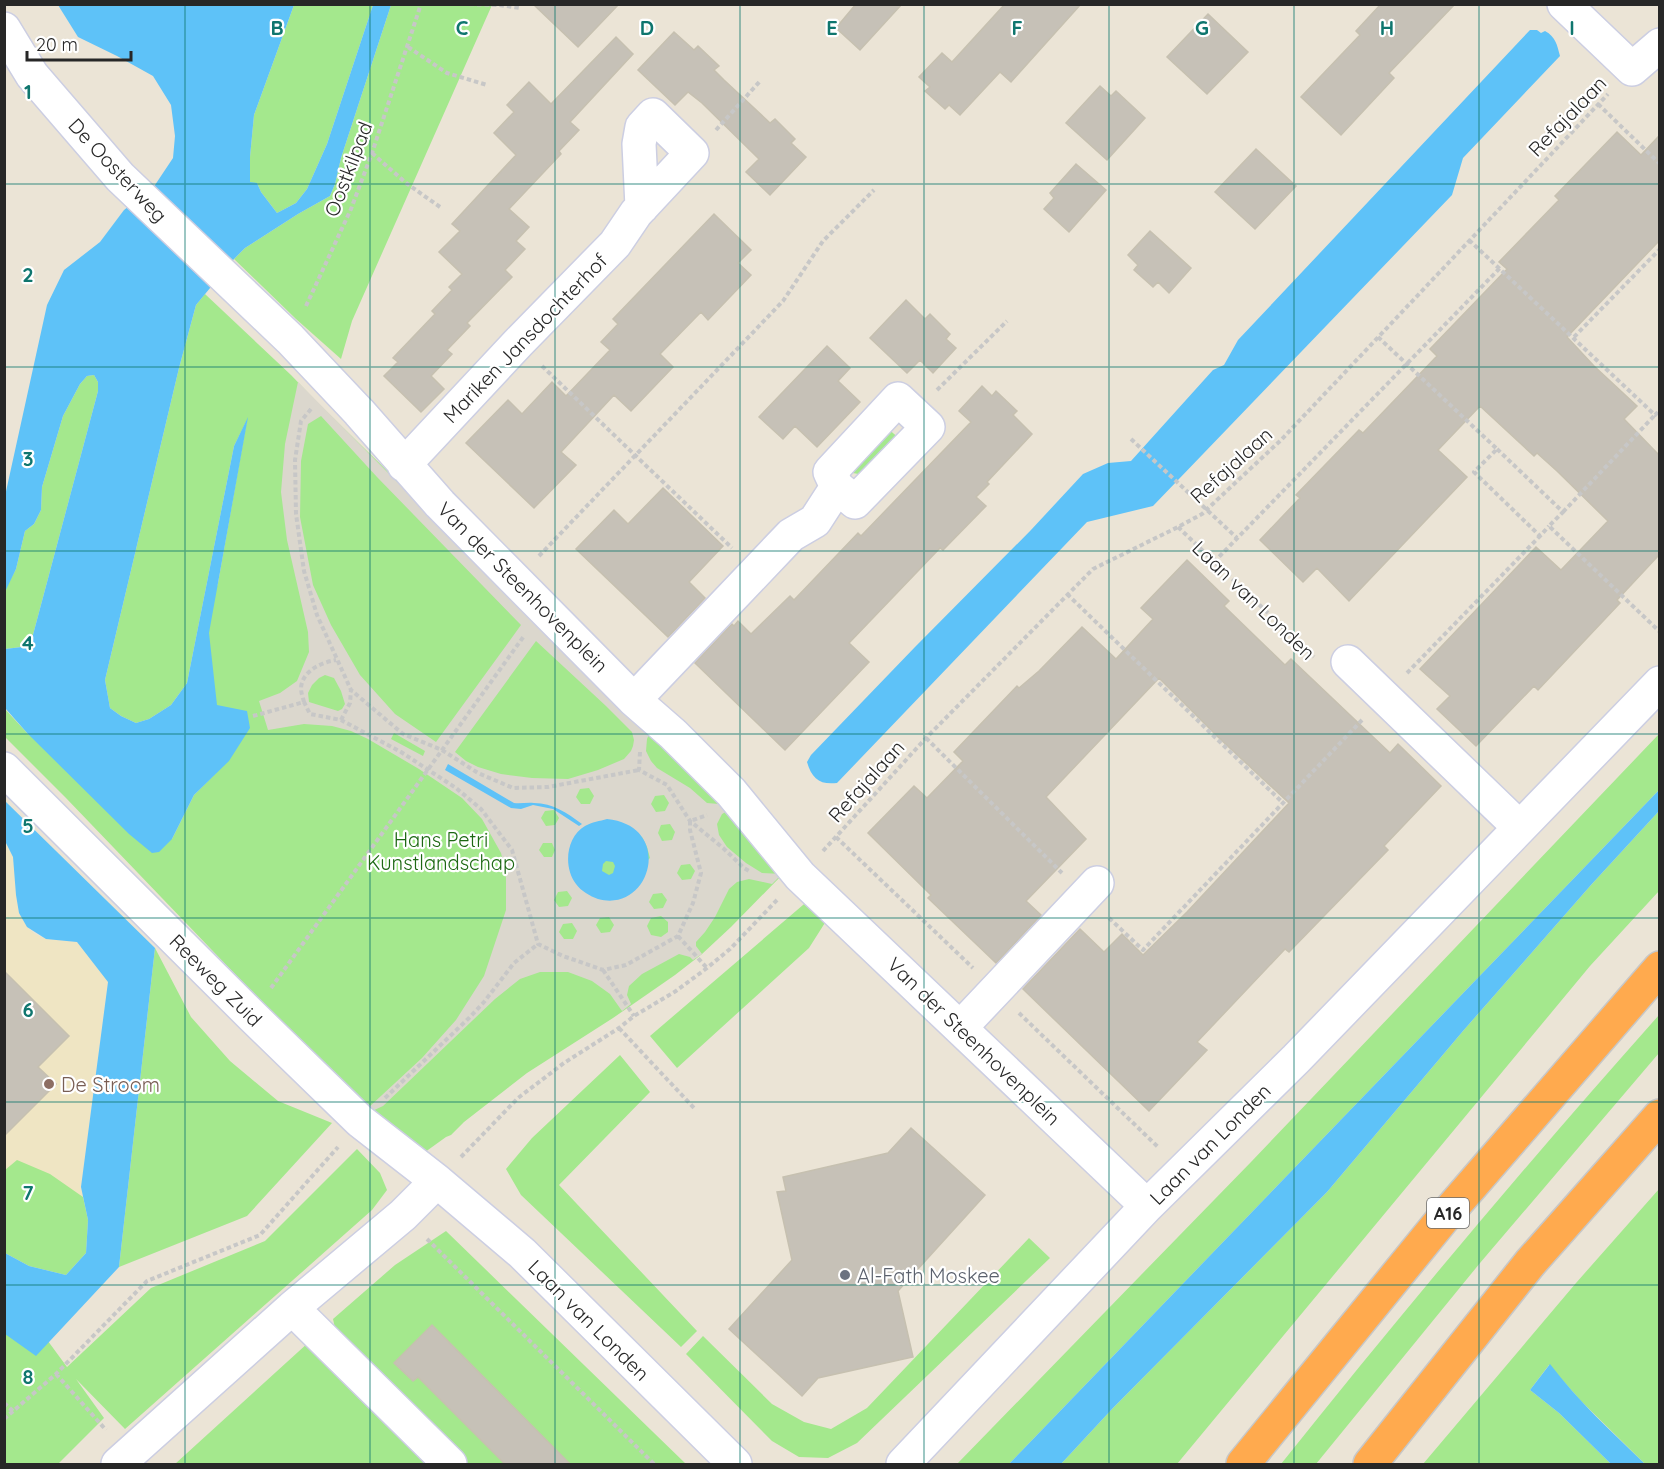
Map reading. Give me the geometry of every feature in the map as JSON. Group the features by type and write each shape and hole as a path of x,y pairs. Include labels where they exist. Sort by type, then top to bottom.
{"highway":[{"name":"A16","path":"1243,1464 1445,1216 1659,968"},
{"path":"1370,1464 1530,1263 1659,1116"}],"street":[{"path":"1564,4 1632,69 1659,45"},
{"name":"De Oosterweg","path":"4,29 32,75 120,177 247,298"},
{"path":"642,207 639,144 642,127 653,115 692,153"},
{"name":"Mariken Jansdochterhof","path":"404,465 615,244 642,207 692,153"},
{"name":"Van der Steenhovenplein","path":"247,298 331,382 440,504 634,700 673,734 731,792 796,880 960,1028 1147,1206"},
{"path":"634,700 791,535 815,521 837,487 855,502 927,427 913,413"},
{"path":"1348,662 1519,827"},
{"name":"Laan van Londen","path":"903,1464 1147,1206 1296,1059 1659,683"},
{"name":"Reeweg Zuid","path":"4,769 360,1121 437,1181"},
{"path":"960,1028 1097,883"},
{"path":"128,1461 292,1308 403,1215 437,1181"},
{"name":"Laan van Londen","path":"437,1181 522,1253 735,1464"},
{"path":"292,1308 450,1464"}],"path":[{"name":"Oostkilpad","path":"290,339 351,209 421,4"},
{"path":"462,4 520,8"},
{"path":"408,47 447,73 487,85"},
{"name":"Refajalaan","path":"796,880 926,738 1066,594 1094,569 1202,514 1281,440 1632,69"},
{"path":"692,153 705,142 761,80"},
{"path":"1598,104 1659,164"},
{"path":"372,153 406,183 440,207"},
{"path":"515,580 783,301 823,241 874,190"},
{"path":"1469,240 1654,415"},
{"path":"1574,338 1659,249"},
{"path":"1214,562 1500,268"},
{"path":"913,413 1007,321"},
{"path":"1378,337 1563,512"},
{"path":"518,343 756,571"},
{"path":"331,382 302,421 295,460 296,514 304,572 317,615 351,690 403,734 442,750 478,773 513,788 548,787 639,770 668,785 690,821 744,868 758,876 796,880"},
{"path":"1066,594 1248,774 1283,803 1659,410"},
{"path":"1131,439 1237,538"},
{"path":"1497,449 1474,472 1540,536"},
{"path":"1549,526 1659,632"},
{"name":"Laan van Londen","path":"1178,527 1321,664 1348,662"},
{"path":"252,1016 529,629 546,610"},
{"path":"336,660 314,668 302,680 300,690 310,714 341,720 401,752 456,788 481,809 512,850 538,944 563,956 603,970 626,965 678,936 693,903 701,873 690,830 690,821"},
{"path":"341,720 350,703 351,690"},
{"path":"253,716 304,702"},
{"path":"639,770 640,750"},
{"path":"437,1181 518,1098 564,1063 676,991 707,968 730,949 796,880"},
{"path":"678,936 707,968"},
{"path":"4,1419 56,1374 147,1281 260,1234 360,1121 469,1018 514,963 538,944"},
{"path":"603,970 634,1016"},
{"path":"619,1028 694,1108"},
{"path":"403,1215 654,1464"},
{"path":"56,1374 128,1461"},
{"path":"4,1403 14,1411"}],"shaded area":[{"path":"298,382 616,703 650,732 646,751 657,768 690,788 707,803 719,804 723,801 731,809 722,814 717,824 719,835 727,847 762,873 782,874 772,884 749,879 737,882 729,889 715,917 696,942 702,954 693,960 679,954 642,974 629,986 627,995 631,1004 622,1011 610,994 592,981 568,972 540,972 520,979 495,999 383,1106 370,1112 368,1108 422,1058 456,1020 484,976 506,910 506,872 501,853 482,819 462,798 419,769 368,739 332,726 304,724 268,730 259,701 280,693 297,681 309,652 308,632 287,540 281,492 285,444","holes":["321,416 521,625 436,742 395,714 360,675 331,625 313,585 300,517 301,461 308,424","536,641 632,732 634,740 631,751 624,759 568,779 501,774 478,767 455,752","325,675 334,678 345,704 338,711 309,702 308,693 312,685","394,733 425,751 423,756 391,739","589,788 594,796 590,804 581,804 576,797 580,789","664,795 669,803 665,811 656,812 651,804 655,796","554,810 559,818 555,825 546,826 541,818 545,811","670,824 675,832 672,840 662,841 658,833 661,825","587,825 642,837 650,858 604,900 570,872","543,843 552,843 555,850 552,857 544,857 539,850","690,864 695,871 691,879 682,880 677,873 681,865","567,891 572,898 568,906 559,907 554,900 558,892","662,893 667,900 663,908 654,909 649,902 653,894","661,916 668,922 668,932 661,937 651,935 647,926 651,918","609,917 614,925 610,932 601,933 596,925 600,918","572,923 577,931 573,939 564,939 559,932 563,924"]},
{"name":"De Stroom","path":"4,841 13,857 19,913 27,927 46,939 77,942 108,981 81,1187 88,1220 5,1253"}],"green space":[{"path":"294,5 373,5 327,144 307,189 296,203 277,213 257,183 250,183 250,157 254,115"},
{"path":"391,5 492,5 352,321 341,359 234,259 245,248 330,196"},
{"name":"Hans Petri Kunstlandschap","path":"205,294 291,375 728,805 783,874 731,927 675,975 527,1073 464,1122 451,1135 421,1155 375,1120 5,737 4,708 28,734 172,839 194,795 216,773 204,627 218,583 247,420 234,446 187,683 171,705 149,719 136,723 110,708 105,680 179,368 196,305"},
{"path":"94,375 98,382 98,391 30,646 5,649 4,592 16,569 25,531 34,524 41,510 42,487 63,416 80,384 87,376"},
{"path":"885,426 902,441 870,476 847,472"},
{"path":"1659,734 1659,790 1009,1464 957,1464 1251,1162"},
{"path":"1659,811 1659,891 1590,966 1177,1464 1061,1464 1113,1408 1327,1192 1463,1031"},
{"path":"810,899 828,918 809,948 677,1068 650,1036"},
{"path":"155,948 191,1017 230,1061 278,1101 332,1123 247,1216 119,1267"},
{"path":"1659,1015 1659,1053 1480,1263 1316,1464 1281,1464 1467,1237"},
{"path":"620,1055 650,1092 559,1185 697,1331 681,1347 521,1195 506,1169 532,1138"},
{"path":"357,1149 380,1173 387,1190 372,1210 125,1429 76,1379 104,1418 58,1464 5,1464 5,1286 9,1288 67,1367 151,1288 265,1241"},
{"path":"17,1160 50,1174 83,1197 88,1220 86,1253 66,1275 29,1266 5,1253 5,1170"},
{"path":"1659,1189 1659,1464 1645,1464 1582,1402 1549,1365 1530,1390 1559,1413 1611,1464 1423,1464 1576,1283"},
{"path":"446,1231 686,1464 468,1464 337,1337 333,1319 395,1265"},
{"path":"1029,1238 1050,1258 857,1443 828,1458 799,1457 772,1441 686,1354 703,1336 772,1404 804,1422 831,1429 867,1408"},
{"path":"309,1342 433,1464 175,1464"}],"water":[{"path":"58,5 294,5 254,115 250,157 250,182 257,183 277,213 296,203 307,189 327,144 373,5 391,5 330,196 245,248 196,305 105,680 110,708 136,723 149,719 171,705 187,683 234,446 248,417 209,633 217,705 247,711 250,728 229,761 194,795 172,839 159,852 152,853 129,834 28,734 5,708 5,649 30,646 98,391 98,382 94,375 87,376 80,384 63,416 42,487 41,510 34,524 25,531 16,569 5,592 5,496 47,305 64,270 100,242 124,210 155,185 173,158 175,136 171,105 153,76 78,37"},
{"path":"1530,30 1549,33 1556,42 1560,56 1463,158 1452,195 1153,506 1087,522 837,783 821,782 814,777 807,762 811,755 1083,474 1108,463 1131,461 1213,370 1224,365 1238,340"},
{"path":"448,764 514,803 541,803 554,807 582,824 579,826 553,809 533,805 521,809 511,808 445,770"},
{"path":"1659,790 1659,811 1463,1031 1327,1192 1113,1408 1061,1464 1009,1464"},
{"path":"5,801 155,948 119,1267 36,1356 5,1334 5,1253 29,1266 66,1275 86,1253 88,1220 81,1187 108,982 77,942 46,939 27,927 19,913 13,857 5,841"},
{"path":"607,819 628,825 642,837 648,851 648,867 642,882 631,894 616,900 598,899 580,889 572,877 568,861 570,845 579,831 585,826","holes":["606,861 613,862 615,866 613,873 609,875 602,871"]},
{"path":"1550,1364 1584,1403 1645,1464 1611,1464 1559,1413 1530,1390"}],"building":[{"path":"533,4 619,4 578,47"},
{"path":"856,4 902,4 860,50 836,28"},
{"path":"1005,4 1081,4 1011,82 1000,72 960,115 949,105 945,109 925,91 930,87 919,77 942,53 952,62"},
{"path":"1381,4 1455,4 1389,73 1394,78 1341,135 1301,97 1360,35 1356,31"},
{"path":"1208,14 1248,52 1207,94 1167,57"},
{"path":"674,32 694,50 698,46 719,66 714,70 770,123 775,119 795,139 791,143 806,157 770,195 746,172 759,159 702,103 688,92 675,105 638,70"},
{"path":"616,37 633,54 570,122 579,130 559,151 561,154 509,209 529,227 516,241 525,249 505,270 512,277 467,323 470,326 447,350 452,354 431,376 444,389 421,412 384,376 398,362 393,358 435,314 432,311 452,290 449,287 462,274 439,252 460,231 452,224 516,155 494,133 514,112 507,105 529,82 551,104"},
{"path":"1100,86 1111,96 1116,91 1145,118 1107,160 1066,123"},
{"path":"1617,132 1641,155 1659,136 1659,241 1567,337 1637,406 1624,419 1659,455 1659,555 1617,600 1620,603 1538,690 1534,686 1476,746 1437,709 1450,696 1420,669 1536,547 1561,570 1608,521 1557,471 1537,453 1534,456 1480,406 1438,450 1467,477 1349,601 1317,568 1303,582 1260,540 1300,498 1296,495 1359,430 1363,433 1437,356 1430,349 1507,269 1499,262 1559,200 1555,196"},
{"path":"1256,149 1296,186 1255,229 1215,192"},
{"path":"1076,164 1106,190 1069,232 1044,209 1054,198 1050,193"},
{"path":"714,214 751,250 738,263 751,275 708,320 701,312 660,354 673,367 631,411 614,395 561,452 576,465 534,508 466,443 508,400 522,414 552,382 566,396 610,350 601,342 618,324 613,319"},
{"path":"1150,231 1191,268 1169,293 1158,282 1153,287 1134,270 1138,265 1128,255"},
{"path":"906,300 925,319 930,314 950,334 946,339 956,348 933,373 920,360 907,373 870,338"},
{"path":"827,346 850,368 838,381 860,402 817,447 795,426 783,439 759,417"},
{"path":"982,386 992,396 996,391 1017,411 1013,415 1032,434 976,497 986,506 943,550 940,548 849,643 869,662 785,750 695,663 732,624 734,626 738,621 751,634 790,596 794,600 858,533 861,536 971,422 959,411"},
{"path":"663,488 723,546 689,582 705,598 668,637 576,549 614,510 628,524"},
{"path":"1187,560 1229,601 1224,606 1285,665 1291,659 1390,753 1398,744 1441,786 1384,846 1388,850 1289,952 1285,949 1197,1042 1207,1050 1149,1111 1023,989 1080,929 1104,952 1122,934 1143,955 1187,912 1289,803 1159,678 1046,797 1086,839 1026,901 1041,915 996,963 928,898 931,895 868,833 914,786 927,798 963,761 954,752 1017,686 1019,688 1039,671 1082,627 1116,659 1153,619 1141,608"},
{"path":"4,971 69,1036 38,1067 56,1084 4,1136"},
{"name":"Al-Fath Moskee","path":"911,1128 985,1195 898,1291 913,1357 818,1378 802,1396 729,1329 792,1260 777,1192 786,1191 783,1177 888,1153"},
{"path":"432,1325 570,1464 505,1464 418,1377 413,1381 394,1363"}],"place":[{"name":"De Stroom","path":"49,1084"},
{"name":"Al-Fath Moskee","path":"845,1275"}]}
